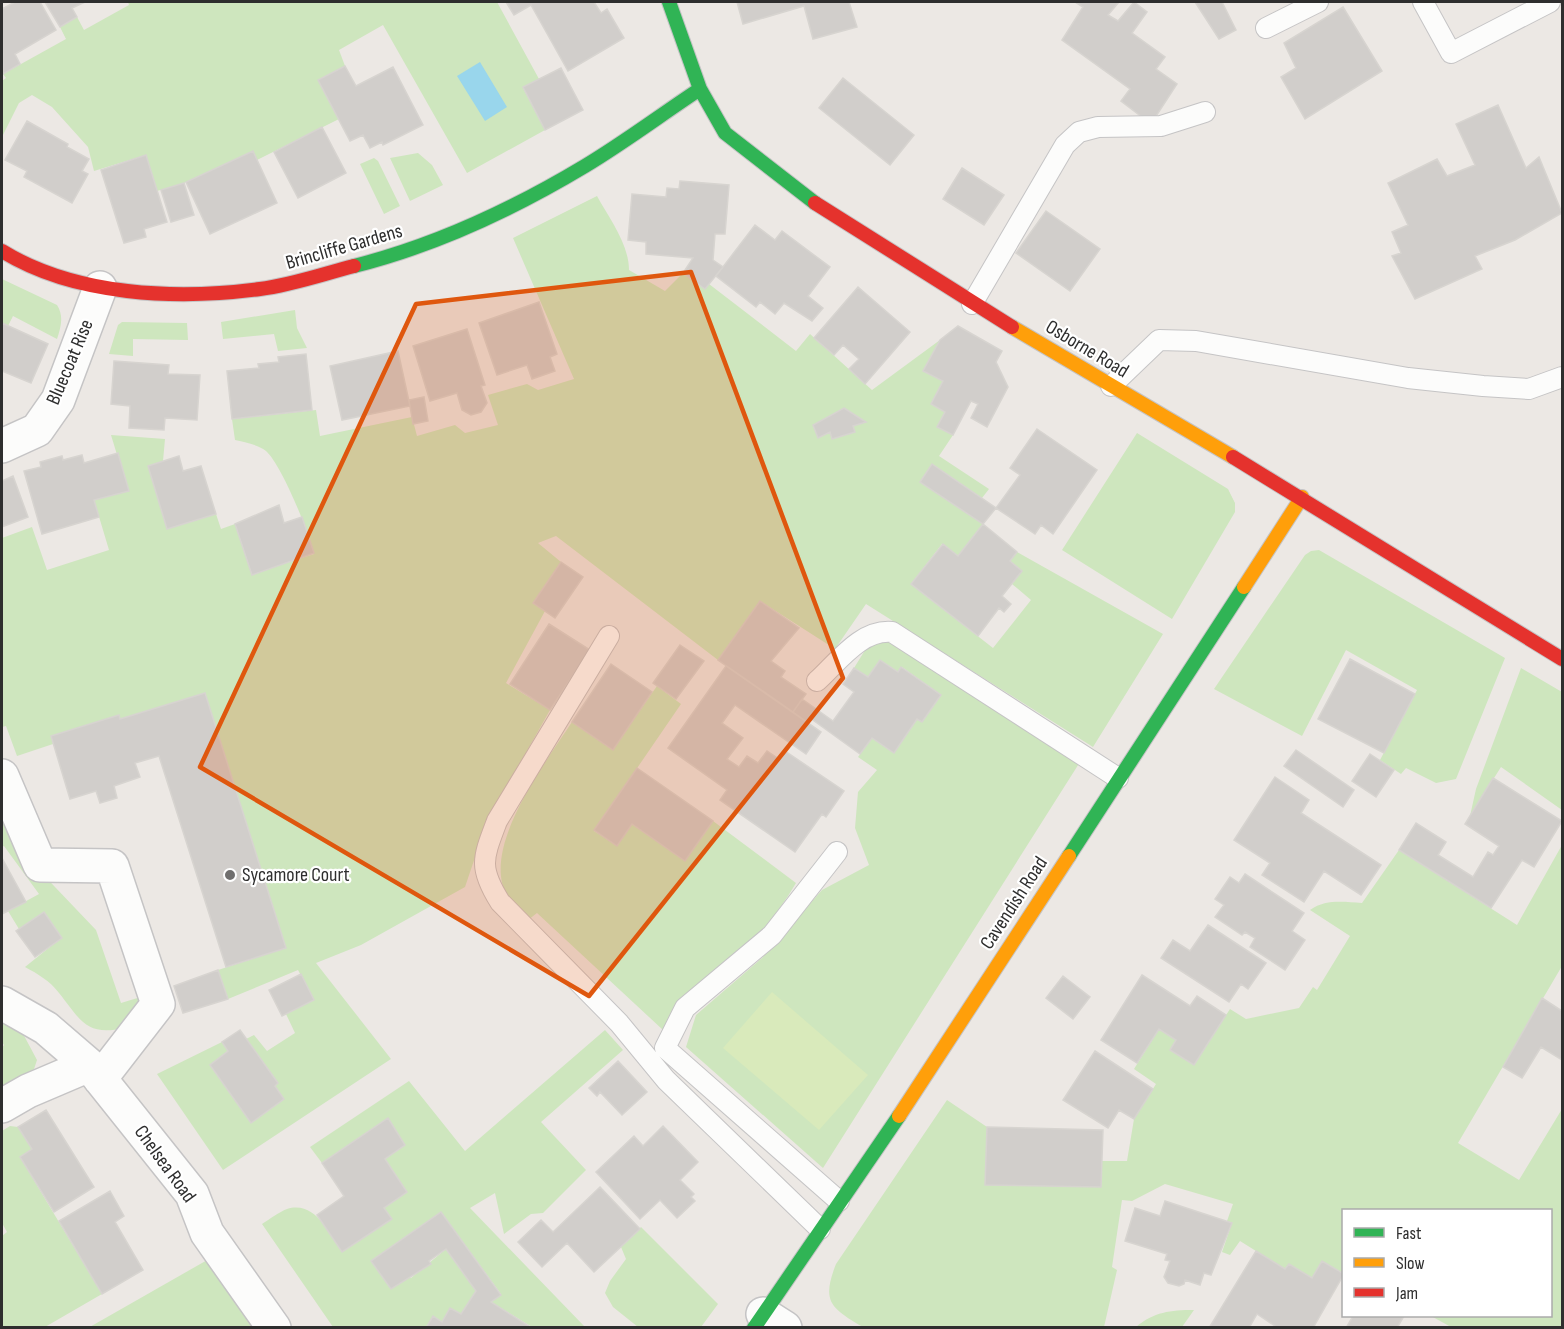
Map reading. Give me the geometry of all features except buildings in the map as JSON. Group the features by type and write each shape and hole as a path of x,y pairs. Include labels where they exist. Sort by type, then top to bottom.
{"street":[{"name":"Osborne Road","path":"669,2 700,89 725,133 815,203 972,304 1302,497 1563,659"},
{"name":"Brincliffe Gardens","path":"2,251 28,267 100,288 203,295 263,289 393,256 493,214 585,166 700,89"},
{"name":"Bluecoat Rise","path":"2,446 37,430 58,400 100,288"},
{"name":"Cavendish Road","path":"767,1323 820,1229 944,1049 1302,497"},
{"path":"2,776 40,865 112,866 158,1004 95,1072 28,1091 2,1106"},
{"name":"Chelsea Road","path":"2,1003 46,1028 95,1072 192,1194 207,1233 274,1328"}],"lane":[{"path":"1266,28 1318,2"},
{"path":"1423,2 1451,53 1550,2"},
{"path":"972,304 1065,146 1079,132 1098,127 1161,126 1205,112"},
{"path":"1112,386 1159,340 1196,341 1408,378 1483,386 1529,389 1563,378"},
{"path":"817,681 865,637 880,631 892,633 1118,778"},
{"path":"609,636 497,821 484,855 487,880 500,902 619,1023 666,1080 820,1229"},
{"path":"837,852 772,935 685,1008 665,1048 839,1201"}],"highlighted area":[{"path":"691,272 843,678 589,996 200,767 416,304"}],"green space":[{"path":"128,2 497,2 539,79 523,88 545,130 467,173 383,25 339,50 345,66 318,80 339,119 257,160 253,151 184,183 157,191 146,155 94,171 88,147 52,107 32,95 19,103 2,137 2,81 6,78 3,74 66,39 60,27 77,17 84,30 129,5"},
{"path":"418,153 432,165 443,185 410,201 390,158"},
{"path":"374,158 378,161 400,206 384,214 360,164"},
{"path":"597,196 622,241 629,270 665,291 683,273 705,289 709,284 796,351 810,334 872,390 940,340 924,371 943,381 931,404 945,412 937,427 953,435 939,456 989,489 982,498 932,464 920,482 983,524 958,556 942,544 911,584 993,648 1031,600 1012,584 1022,571 1010,561 1017,552 1163,634 1093,747 866,604 835,649 760,601 718,660 556,536 538,543 561,562 533,603 545,611 506,683 550,710 487,822 465,887 361,945 316,963 391,1059 223,1170 157,1074 222,1042 228,1051 210,1065 275,1086 278,1083 246,1039 254,1035 267,1051 295,1033 286,1014 314,1000 298,970 228,999 218,970 286,948 205,693 120,719 51,736 53,744 17,756 6,726 2,727 2,538 32,527 47,570 109,550 94,500 128,491 111,435 165,439 163,461 148,466 167,529 216,514 221,529 235,524 252,574 314,554 301,515 279,469 263,449 235,440 232,419 316,410 320,436 412,417 417,436 455,425 465,433 498,425 488,395 527,384 538,390 574,379 513,238","holes":["844,408 865,422 853,426 854,432 833,439 830,432 818,437 813,426"]},
{"path":"2,279 57,305 61,326 57,339 13,316 8,326 2,323"},
{"path":"295,310 297,328 307,348 278,351 274,334 223,339 221,322"},
{"path":"122,322 187,323 188,340 133,339 133,356 109,354 118,325"},
{"path":"1137,433 1228,489 1235,503 1235,512 1172,619 1062,550"},
{"path":"1319,550 1505,658 1456,779 1436,783 1406,768 1401,774 1380,760 1417,690 1346,650 1302,736 1214,689 1305,555"},
{"path":"886,637 1080,762 823,1168 686,1047 696,1015 762,958 822,890 869,865 855,828 858,792 877,770 858,757 872,738 894,752 917,719 922,722 941,695 902,667 898,672 868,677 854,668 867,647"},
{"path":"1521,668 1562,692 1562,810 1501,767 1470,816 1476,789"},
{"path":"657,686 681,704 594,831 617,846 632,824 685,861 713,821 796,883 783,904 752,942 663,1030 537,913 528,920 507,896 501,876 502,854 509,830 520,806 572,722 613,749"},
{"path":"2,818 14,844 96,930 121,1003 144,996 124,1028 101,1030 85,1024 52,985 25,967 61,938 44,912 19,929 8,911 39,894 4,846 2,847"},
{"path":"1562,845 1562,966 1458,1143 1519,1180 1562,1109 1562,1327 1451,1327 1433,1317 1552,1317 1552,1209 1342,1209 1342,1273 1322,1262 1312,1278 1289,1264 1285,1269 1240,1241 1230,1255 1222,1252 1232,1223 1227,1221 1233,1204 1165,1184 1132,1201 1122,1200 1112,1267 1117,1270 1104,1327 863,1327 836,1309 832,1303 829,1287 836,1264 947,1100 987,1127 985,1185 1101,1187 1102,1161 1127,1161 1134,1119 1156,1084 1134,1069 1159,1029 1176,1040 1194,1064 1230,1009 1246,1019 1299,1008 1313,987 1317,990 1350,936 1310,910 1328,903 1362,903 1399,850 1517,925"},
{"path":"772,992 868,1075 819,1130 723,1048"},
{"path":"2,1021 21,1030 37,1060 34,1069 2,1087 2,1048 4,1045"},
{"path":"605,1030 623,1050 541,1122 586,1170 543,1213 531,1214 504,1234 495,1193 470,1208 585,1327 532,1327 491,1302 501,1294 441,1212 372,1262 411,1278 446,1249 476,1291 461,1314 450,1308 442,1322 433,1316 426,1327 333,1327 262,1224 287,1209 306,1209 327,1228 342,1252 392,1219 384,1208 407,1192 385,1159 405,1145 387,1119 322,1163 310,1147 409,1081 465,1151"},
{"path":"10,1126 18,1127 32,1149 20,1157 102,1294 45,1327 2,1327 2,1236 7,1232 2,1223 2,1131"},
{"path":"641,1227 718,1304 701,1327 638,1327 613,1307 605,1293 610,1281 626,1259 621,1247"},
{"path":"209,1259 256,1328 88,1328"},
{"path":"1194,1310 1182,1327 1136,1327 1149,1318 1163,1313"}],"water":[{"path":"480,62 507,107 485,121 457,76"}],"traffic: fast":[{"path":"669,2 700,89 725,133 815,203"},
{"path":"354,266 444,237 531,197 600,157 700,89"},
{"path":"1069,856 1244,587"},
{"path":"754,1328 899,1116"}],"traffic: slow":[{"path":"1012,327 1233,457"},
{"path":"1244,587 1302,497"},
{"path":"899,1116 1069,856"}],"traffic: jam":[{"path":"815,203 1012,327"},
{"path":"2,251 31,266 94,286 161,294 260,289 354,266"},
{"path":"1233,457 1562,659"}],"place":[{"name":"Sycamore Court","path":"230,875"}]}
